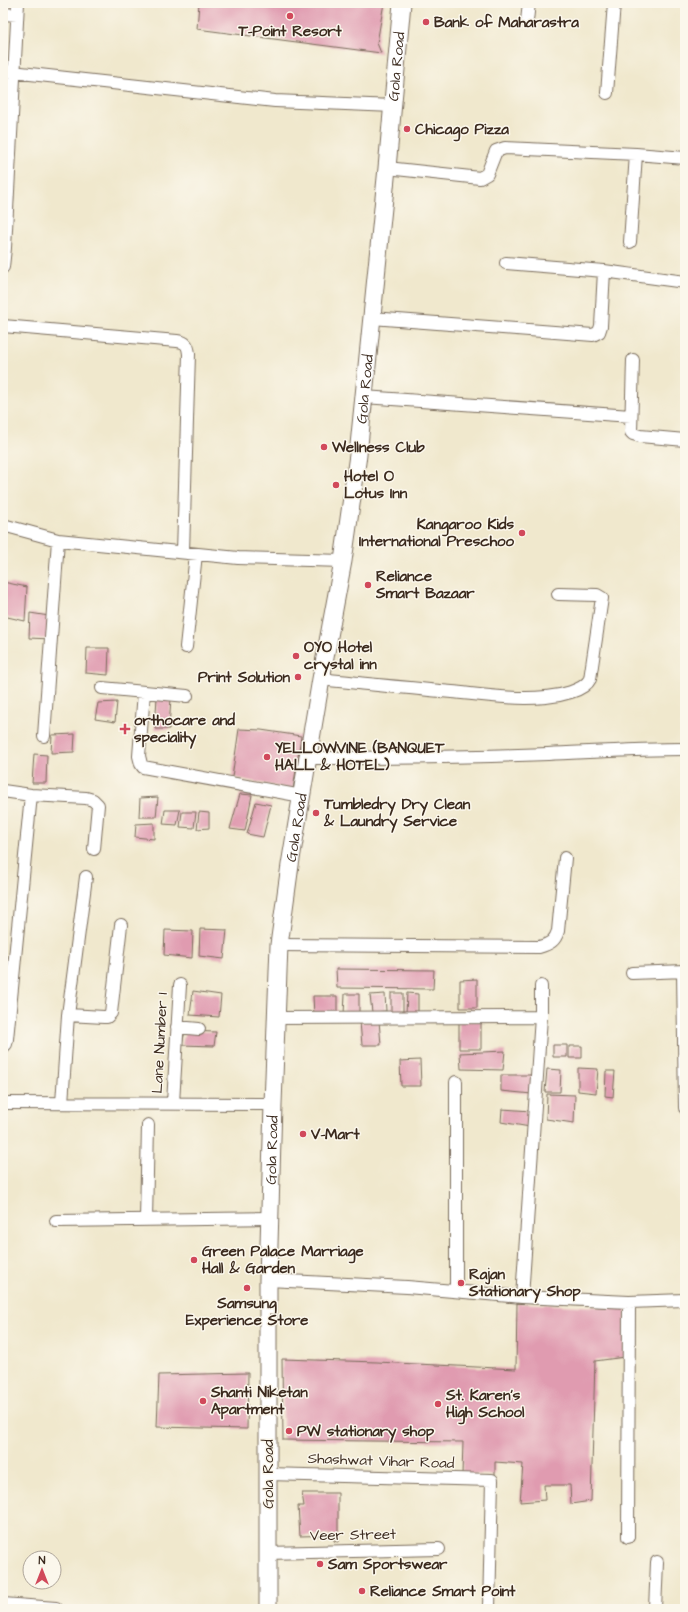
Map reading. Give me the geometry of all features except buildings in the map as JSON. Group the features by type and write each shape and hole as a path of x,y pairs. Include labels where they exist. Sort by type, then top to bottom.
{"street":[{"path":"3,267 5,248 9,72 18,3"},
{"name":"Gola Road","path":"268,1609 268,1280 279,945 290,864 321,679 343,561 358,455 402,3"},
{"path":"527,21 528,3"},
{"path":"607,93 614,3"},
{"path":"3,14 17,15"},
{"path":"9,72 275,101 393,106"},
{"path":"387,168 480,178 487,174 494,153 501,149 636,154 685,158"},
{"path":"630,242 636,154"},
{"path":"506,263 604,270 685,282"},
{"path":"372,318 593,335 599,332 601,326 604,270"},
{"path":"3,326 177,341 186,344 189,354 183,552"},
{"path":"633,360 630,429 633,434 685,440"},
{"path":"364,397 631,416"},
{"path":"3,525 58,540 238,558 343,561"},
{"path":"44,736 58,540"},
{"path":"186,647 196,554"},
{"path":"321,679 498,696 546,697 582,688 590,679 602,598 597,595 558,594"},
{"path":"102,688 186,696"},
{"path":"144,692 139,756 141,764 144,767 302,796"},
{"path":"308,758 416,758 648,749 685,749"},
{"path":"3,791 31,795 86,798 93,800 98,805 94,849"},
{"path":"3,1047 6,1044 7,1039 31,795"},
{"path":"279,945 531,947 545,945 551,943 556,938 558,931 565,858"},
{"path":"62,1103 68,1015 86,877"},
{"path":"68,1015 104,1017 111,1013 121,925"},
{"path":"632,973 684,971 685,1108"},
{"name":"Lane Number 1","path":"173,1103 180,985"},
{"path":"522,1297 541,986"},
{"path":"276,1018 540,1017"},
{"path":"177,1027 199,1029"},
{"path":"456,1082 456,1291"},
{"path":"3,1103 273,1104"},
{"path":"146,1220 148,1125"},
{"path":"56,1221 270,1218"},
{"path":"268,1280 456,1291 522,1297 629,1302 685,1300"},
{"path":"628,1537 629,1302"},
{"name":"Shashwat Vihar Road","path":"268,1474 492,1480 489,1609"},
{"name":"Veer Street","path":"267,1553 439,1549"},
{"path":"655,1609 657,1562"},
{"path":"3,1604 56,1608"}],"place":[{"name":"T-Point Resort","path":"290,16"},
{"name":"Bank of Maharastra","path":"426,22"},
{"name":"Chicago Pizza","path":"407,129"},
{"name":"Wellness Club","path":"324,447"},
{"name":"Hotel O Lotus Inn","path":"336,485"},
{"name":"Kangaroo Kids International Preschoo","path":"522,533"},
{"name":"Reliance Smart Bazaar","path":"368,585"},
{"name":"OYO Hotel crystal inn","path":"296,656"},
{"name":"Print Solution","path":"298,677"},
{"name":"orthocare and speciality","path":"125,729"},
{"name":"YELLOWVINE (BANQUET HALL & HOTEL)","path":"267,757"},
{"name":"Tumbledry Dry Clean & Laundry Service","path":"316,813"},
{"name":"V-Mart","path":"303,1134"},
{"name":"Green Palace Marriage Hall & Garden","path":"194,1260"},
{"name":"Rajan Stationary Shop","path":"461,1283"},
{"name":"Samsung Experience Store","path":"247,1288"},
{"name":"Shanti Niketan Apartment","path":"203,1401"},
{"name":"St. Karen's High School","path":"438,1404"},
{"name":"PW stationary shop","path":"289,1431"},
{"name":"Sam Sportswear","path":"320,1564"},
{"name":"Reliance Smart Point","path":"362,1591"}]}
